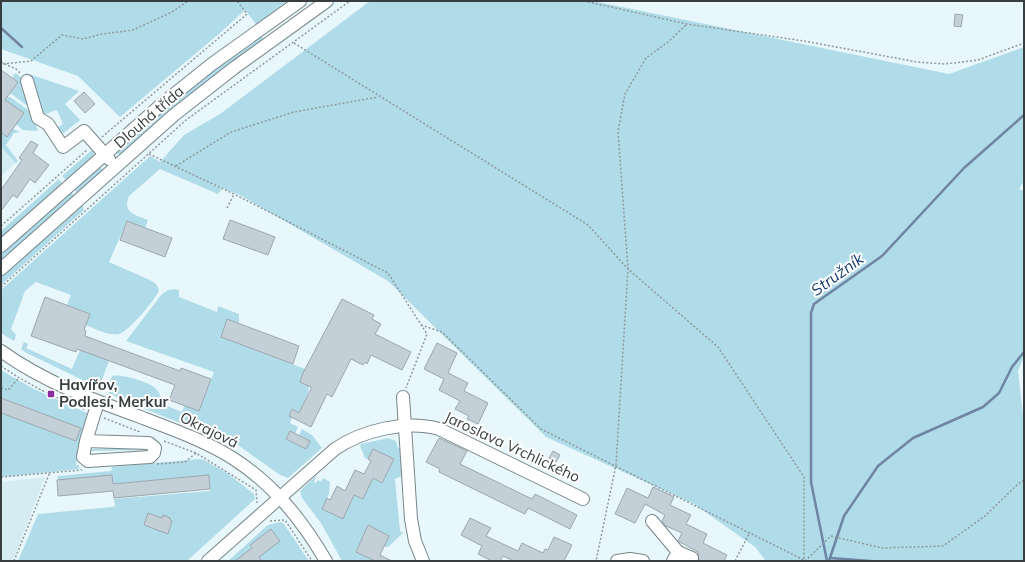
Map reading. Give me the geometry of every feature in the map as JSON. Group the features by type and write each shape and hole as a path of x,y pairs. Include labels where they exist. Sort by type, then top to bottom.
{"street":[{"name":"Dlouhá třída","path":"1,246 104,154 190,82 300,1"},
{"name":"Dlouhá třída","path":"1,269 116,166 203,92 327,1"},
{"path":"27,81 38,118 48,124 63,147 84,131 116,166"},
{"name":"Okrajová","path":"1,351 41,377 98,402 185,434 234,459 281,497 308,530 326,561"},
{"path":"403,397 412,524 415,541 423,561"},
{"path":"86,441 149,443 153,445 155,450 150,457 88,461 83,457 86,441 98,402"},
{"name":"Jaroslava Vrchlického","path":"208,561 326,457 346,442 369,433 405,426 427,426 439,429 583,499"},
{"path":"652,521 675,556 692,558"},
{"path":"617,561 630,559 643,561"}],"path":[{"path":"2,63 31,61 62,35 83,39 102,34 133,30 172,12 188,1"},
{"path":"1,226 95,143 246,14 237,1"},
{"path":"1,287 186,120 350,1"},
{"path":"584,1 687,24 804,41 917,62 945,64 978,60 1024,43"},
{"path":"596,561 616,465 628,269 618,131 625,94 646,58 668,42 687,24"},
{"path":"294,43 588,225 628,269 718,347 804,477 805,560"},
{"path":"2,63 16,70"},
{"path":"176,166 231,132 294,112 380,97"},
{"path":"149,154 234,194 388,273 427,334 403,397"},
{"path":"227,208 234,194"},
{"path":"422,325 442,332 540,429 568,444 616,465 805,560"},
{"path":"1,366 19,378 62,401 144,434"},
{"path":"1,388 8,390 19,378"},
{"path":"158,439 196,453 256,490 257,503 270,521 285,520 312,561"},
{"path":"14,561 50,472"},
{"path":"805,560 831,536 882,548 943,546 985,516 1016,485 1024,480"},
{"path":"735,561 750,532"}],"shaded area":[{"path":"1,1 288,1 256,24 245,10 220,33 120,117 78,76 1,49"},
{"path":"370,1 593,1 949,74 1024,47 1024,181 1019,189 1024,191 1024,356 1018,371 1024,425 1024,561 766,561 755,547 694,504 546,437 388,281 240,195 207,182 222,189 218,194 160,169 129,196 127,202 127,206 131,212 148,220 145,228 127,221 109,262 152,281 156,284 159,290 135,322 119,334 111,334 98,330 86,325 90,314 67,305 71,295 36,282 25,291 11,329 16,335 14,341 1,333 1,290 150,156 160,162 184,135 220,114"},
{"path":"260,34 264,40 122,155 117,154 116,151 162,109"},
{"path":"15,73 19,75 24,83 29,107 10,93 18,82 12,77"},
{"path":"26,73 79,91 65,104 80,120 61,135 57,128 63,124 58,112 56,110 41,116"},
{"path":"7,97 10,97 31,112 38,131 23,130 16,124 23,114 5,100"},
{"path":"13,129 20,132 14,133 6,145 18,161 16,163 1,147 1,131 7,137"},
{"path":"1,147 16,163 1,176"},
{"path":"93,149 94,155 66,180 62,176"},
{"path":"99,166 102,169 101,173 78,194 73,188"},
{"path":"59,179 62,183 1,238 1,231"},
{"path":"70,191 75,196 1,262 1,253"},
{"path":"82,204 84,210 1,285 1,276"},
{"path":"168,290 179,290 179,297 217,312 218,306 239,314 239,323 227,319 221,337 305,369 309,387 308,391 299,413 292,409 289,416 292,418 290,423 298,427 295,434 290,431 286,439 299,436 302,429 312,435 322,448 288,478 280,475 228,438 215,433 198,430 122,400 109,393 108,387 112,376 116,375 127,377 154,387 160,395 162,404 182,412 184,406 199,411 214,372 126,341 162,294"},
{"path":"24,342 28,344 26,348 72,369 80,350 109,361 101,382 97,387 25,352 21,349"},
{"path":"1,370 32,388 89,414 77,450 78,460 76,461 76,465 79,465 79,469 1,477 1,413 76,441 81,428 1,398"},
{"path":"388,438 396,441 398,448 402,448 404,475 395,479 400,531 403,533 388,547 385,547 368,526 356,551 375,561 342,561 321,523 302,498 300,491 317,475 314,482 316,483 318,480 321,482 323,478 330,482 329,494 322,509 351,502 354,495 363,499 373,478 382,482 393,459 373,449 368,459 365,458 360,446 361,444"},
{"path":"149,448 148,450 87,451 87,449"},
{"path":"199,459 204,460 227,473 254,494 255,499 187,561 18,561 38,514 112,507 115,506 114,499 210,491 208,475 113,484 112,476 57,481 58,476 111,471 112,467"},
{"path":"45,477 13,561 1,561 1,482"},
{"path":"281,522 284,524 309,561 228,561 268,525"}],"building":[{"path":"955,14 963,15 961,27 954,26"},
{"path":"1,70 18,82 5,100 24,113 7,137 1,132"},
{"path":"84,92 95,104 85,113 74,101"},
{"path":"31,141 38,145 33,153 49,165 35,183 30,179 17,198 13,195 1,211 1,190 22,160 19,158"},
{"path":"230,220 275,237 268,255 223,239"},
{"path":"127,221 172,238 165,257 120,240"},
{"path":"45,297 90,314 84,330 86,331 85,336 180,371 181,368 211,379 199,411 169,400 175,385 77,349 76,352 31,336"},
{"path":"342,299 374,315 372,319 381,324 375,334 411,352 402,370 371,355 367,364 365,362 363,365 351,359 332,397 327,394 311,427 289,416 292,409 299,413 311,389 311,387 300,382 303,373"},
{"path":"227,319 299,346 293,364 221,337"},
{"path":"437,343 457,353 448,373 468,383 464,391 488,403 478,424 467,419 469,416 455,409 460,401 439,390 444,379 424,369"},
{"path":"1,398 81,428 76,441 1,413"},
{"path":"290,431 310,441 306,449 286,439"},
{"path":"439,438 467,451 460,464 532,499 535,494 577,515 570,529 528,508 525,514 439,472 440,469 426,462"},
{"path":"373,449 394,459 382,483 373,478 363,499 354,495 343,519 322,509 327,498 330,500 337,486 345,491 355,470 364,474 371,461 368,459"},
{"path":"553,451 560,455 556,462 549,458"},
{"path":"112,475 113,484 209,475 210,489 114,498 113,491 58,496 57,480"},
{"path":"653,487 674,497 670,505 691,515 686,524 707,534 703,543 727,555 724,561 699,561 698,552 678,541 682,533 666,526 662,521 665,515 645,504 635,523 615,514 627,488 648,498"},
{"path":"148,513 162,518 163,515 170,518 172,521 168,534 144,525"},
{"path":"470,518 491,528 486,536 518,551 522,543 543,553 545,549 548,550 554,537 572,545 564,561 514,561 503,556 500,561 492,561 478,554 482,546 461,535"},
{"path":"368,525 389,536 380,555 392,561 375,561 356,552"},
{"path":"271,529 280,541 259,557 262,561 235,561 252,548 250,545"}],"waterway":[{"path":"1,28 22,47"},
{"name":"Stružník","path":"827,561 811,482 811,313 814,304 882,256 964,168 1024,115"},
{"path":"829,561 844,516 878,466 913,438 983,407 999,393 1012,367 1024,352"},
{"path":"830,558 871,561"}],"place":[{"name":"Havířov, Podlesí, Merkur","path":"51,394"}]}
